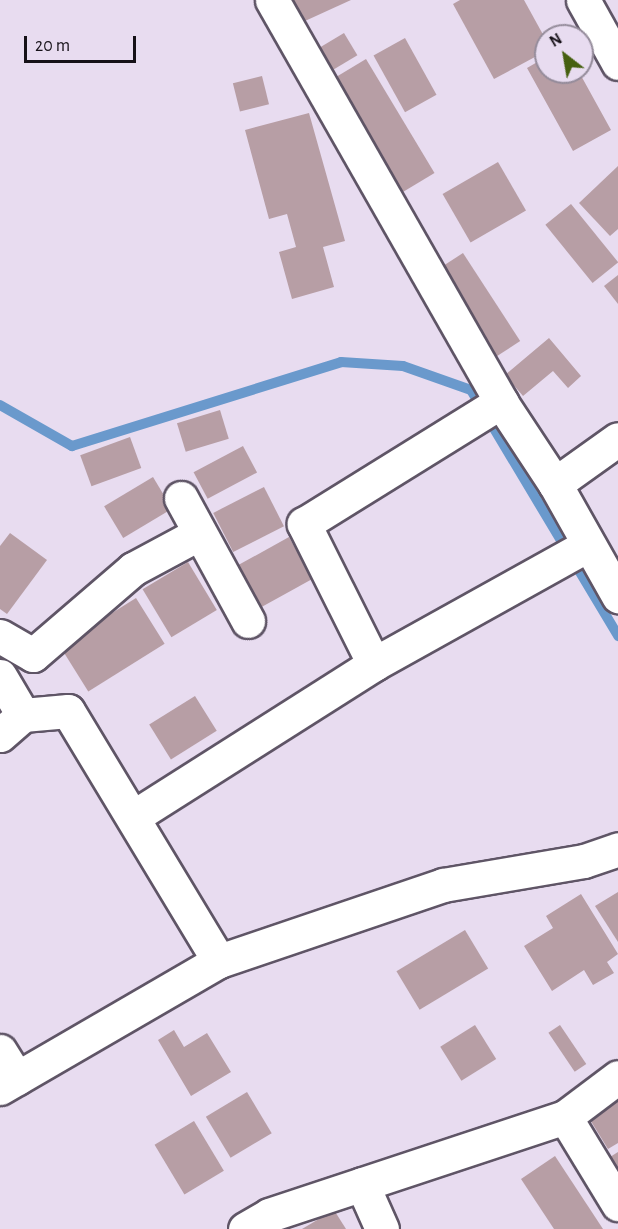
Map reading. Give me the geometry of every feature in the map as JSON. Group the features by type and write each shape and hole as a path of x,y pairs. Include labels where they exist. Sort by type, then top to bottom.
{"street":[{"path":"272,0 501,402 555,484 618,596"},
{"path":"583,0 618,63"},
{"path":"374,664 304,524 501,402"},
{"path":"555,484 618,439"},
{"path":"181,498 198,534 248,621"},
{"path":"0,636 33,655 133,569 198,534"},
{"path":"132,817 374,664 588,545"},
{"path":"0,676 11,725 68,711 219,961"},
{"path":"0,1051 9,1083 219,961 443,885 584,861 618,849"},
{"path":"245,1229 269,1215 565,1117 618,1077"},
{"path":"565,1117 618,1204"},
{"path":"362,1184 382,1229"}],"building":[{"path":"281,0 351,0 294,26"},
{"path":"460,0 524,0 537,24 534,24 534,57 494,79 453,4"},
{"path":"344,33 357,55 326,74 312,52"},
{"path":"405,38 437,95 405,112 374,55"},
{"path":"366,59 435,173 393,198 325,84"},
{"path":"534,64 534,81 527,68"},
{"path":"262,76 269,104 240,111 233,83"},
{"path":"536,84 586,84 611,130 573,151"},
{"path":"309,113 345,241 323,247 334,287 292,299 279,252 296,247 287,214 269,219 245,130"},
{"path":"498,162 526,210 471,242 443,194"},
{"path":"618,166 618,229 610,236 579,203"},
{"path":"571,204 618,262 593,283 545,225"},
{"path":"463,253 520,341 493,359 435,271"},
{"path":"618,275 618,304 604,286"},
{"path":"549,338 581,376 568,388 553,371 523,396 505,375"},
{"path":"220,410 229,439 186,452 177,423"},
{"path":"130,437 141,468 91,486 80,455"},
{"path":"243,446 257,472 208,499 194,472"},
{"path":"153,477 172,509 123,538 104,506"},
{"path":"264,487 284,526 233,552 213,513"},
{"path":"10,533 47,560 7,614 0,609 0,546"},
{"path":"289,537 312,579 261,608 237,566"},
{"path":"188,562 217,610 171,637 143,589"},
{"path":"136,598 165,644 88,691 60,646"},
{"path":"195,696 217,731 171,759 149,725"},
{"path":"618,892 618,942 595,906"},
{"path":"581,894 618,954 607,962 614,973 593,985 584,970 552,991 524,946 553,928 546,916"},
{"path":"465,930 488,969 420,1010 396,971"},
{"path":"475,1025 496,1059 461,1081 440,1047"},
{"path":"560,1025 586,1064 575,1072 548,1033"},
{"path":"174,1030 184,1047 207,1033 231,1072 191,1096 158,1040"},
{"path":"247,1092 272,1133 231,1158 206,1117"},
{"path":"618,1099 618,1143 608,1149 589,1118"},
{"path":"194,1121 224,1171 184,1194 155,1145"},
{"path":"618,1152 618,1171 610,1157"},
{"path":"555,1156 603,1229 554,1229 521,1179"},
{"path":"334,1210 346,1229 302,1229"}],"waterway":[{"path":"0,405 72,446 341,362 403,366 471,390 618,636"}]}
